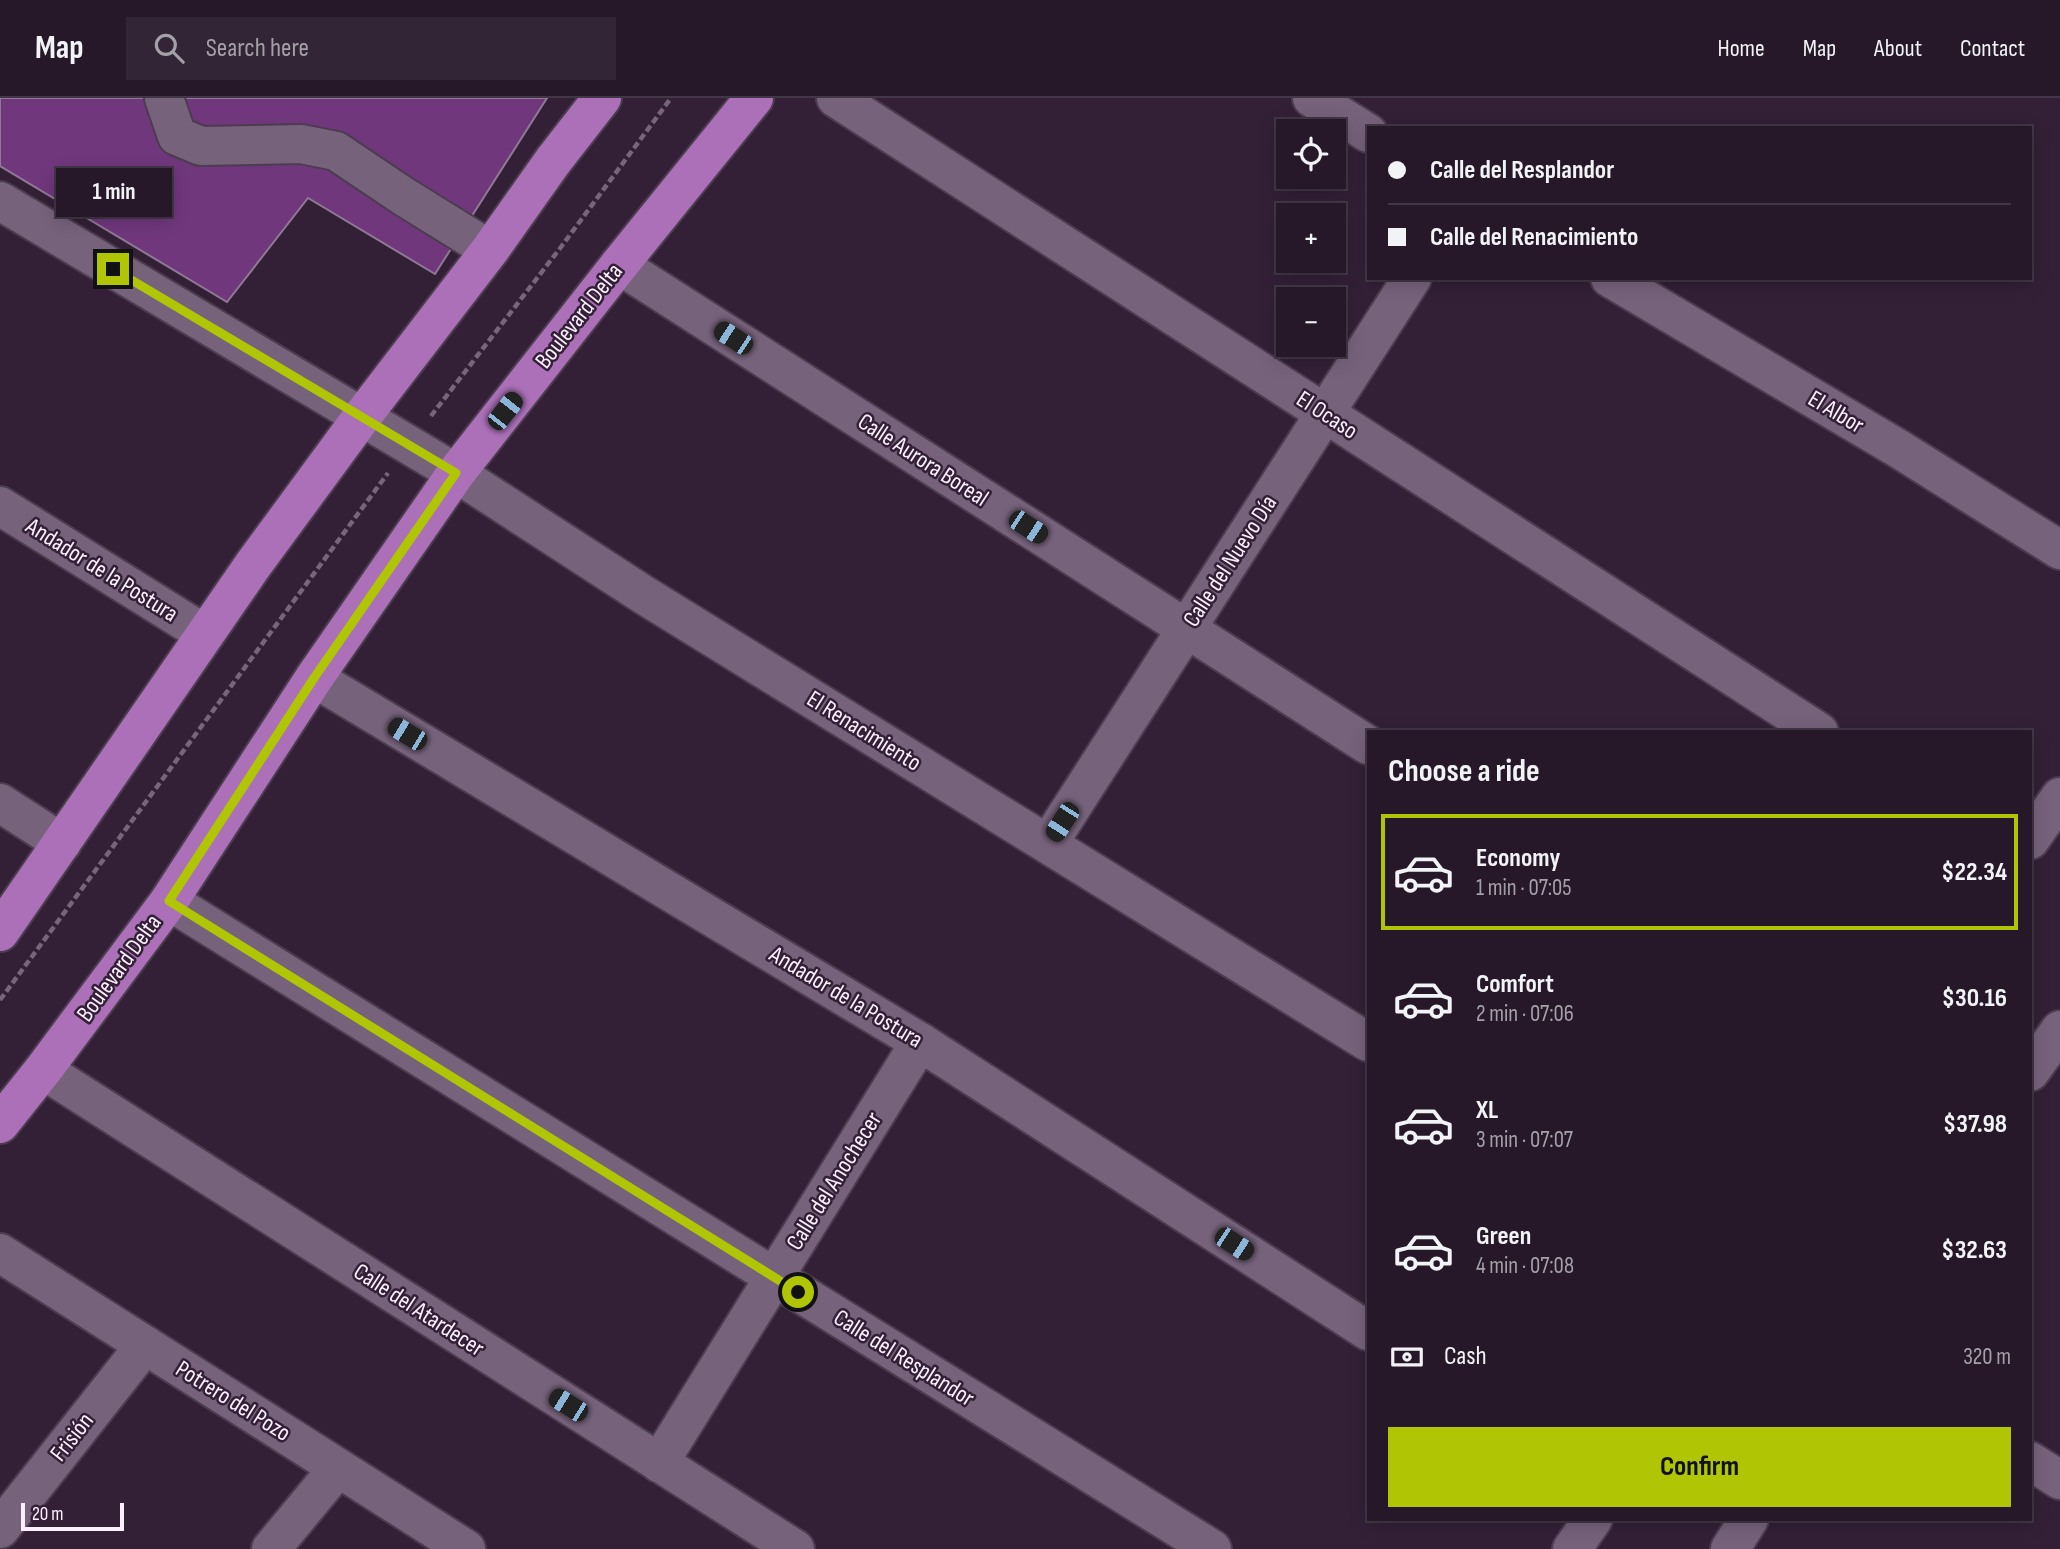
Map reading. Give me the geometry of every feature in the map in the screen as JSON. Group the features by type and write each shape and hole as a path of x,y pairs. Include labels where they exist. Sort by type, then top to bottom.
{"main road":[{"path":"0,932 205,634 361,418 603,98"},
{"name":"Boulevard Delta","path":"0,1124 169,901 314,678 456,473 754,98"}],"street":[{"path":"164,98 177,136 201,146 301,144 336,151 490,250"},
{"name":"El Ocaso","path":"836,98 1816,730"},
{"path":"1311,98 1367,132"},
{"name":"El Renacimiento","path":"0,201 456,473 644,596 1367,1041"},
{"name":"Calle Aurora Boreal","path":"619,265 1367,744"},
{"name":"Calle del Nuevo Día","path":"1048,844 1411,280"},
{"name":"El Albor","path":"1613,280 1899,449 2060,550"},
{"name":"Andador de la Postura","path":"0,506 205,634"},
{"name":"Andador de la Postura","path":"314,678 920,1042 1367,1330"},
{"path":"2032,837 2060,797"},
{"path":"0,803 62,843"},
{"name":"Calle del Resplandor","path":"169,901 1212,1549"},
{"path":"2032,1069 2060,1030"},
{"name":"Calle del Anochecer","path":"659,1463 920,1042"},
{"name":"Calle del Atardecer","path":"43,1070 659,1463 754,1536 795,1549"},
{"name":"Potrero del Pozo","path":"0,1253 466,1549"},
{"name":"Frisión","path":"0,1529 145,1345"},
{"path":"2032,1462 2060,1480"},
{"path":"271,1549 338,1468"},
{"path":"1572,1549 1592,1521"},
{"path":"1730,1549 1748,1521"}],"path":[{"path":"0,1000 408,446 671,98"}],"building":[{"path":"0,98 547,98 435,274 308,198 227,302 0,166"}],"route":[{"path":"113,269 456,473 314,678 169,901 798,1292"}]}
